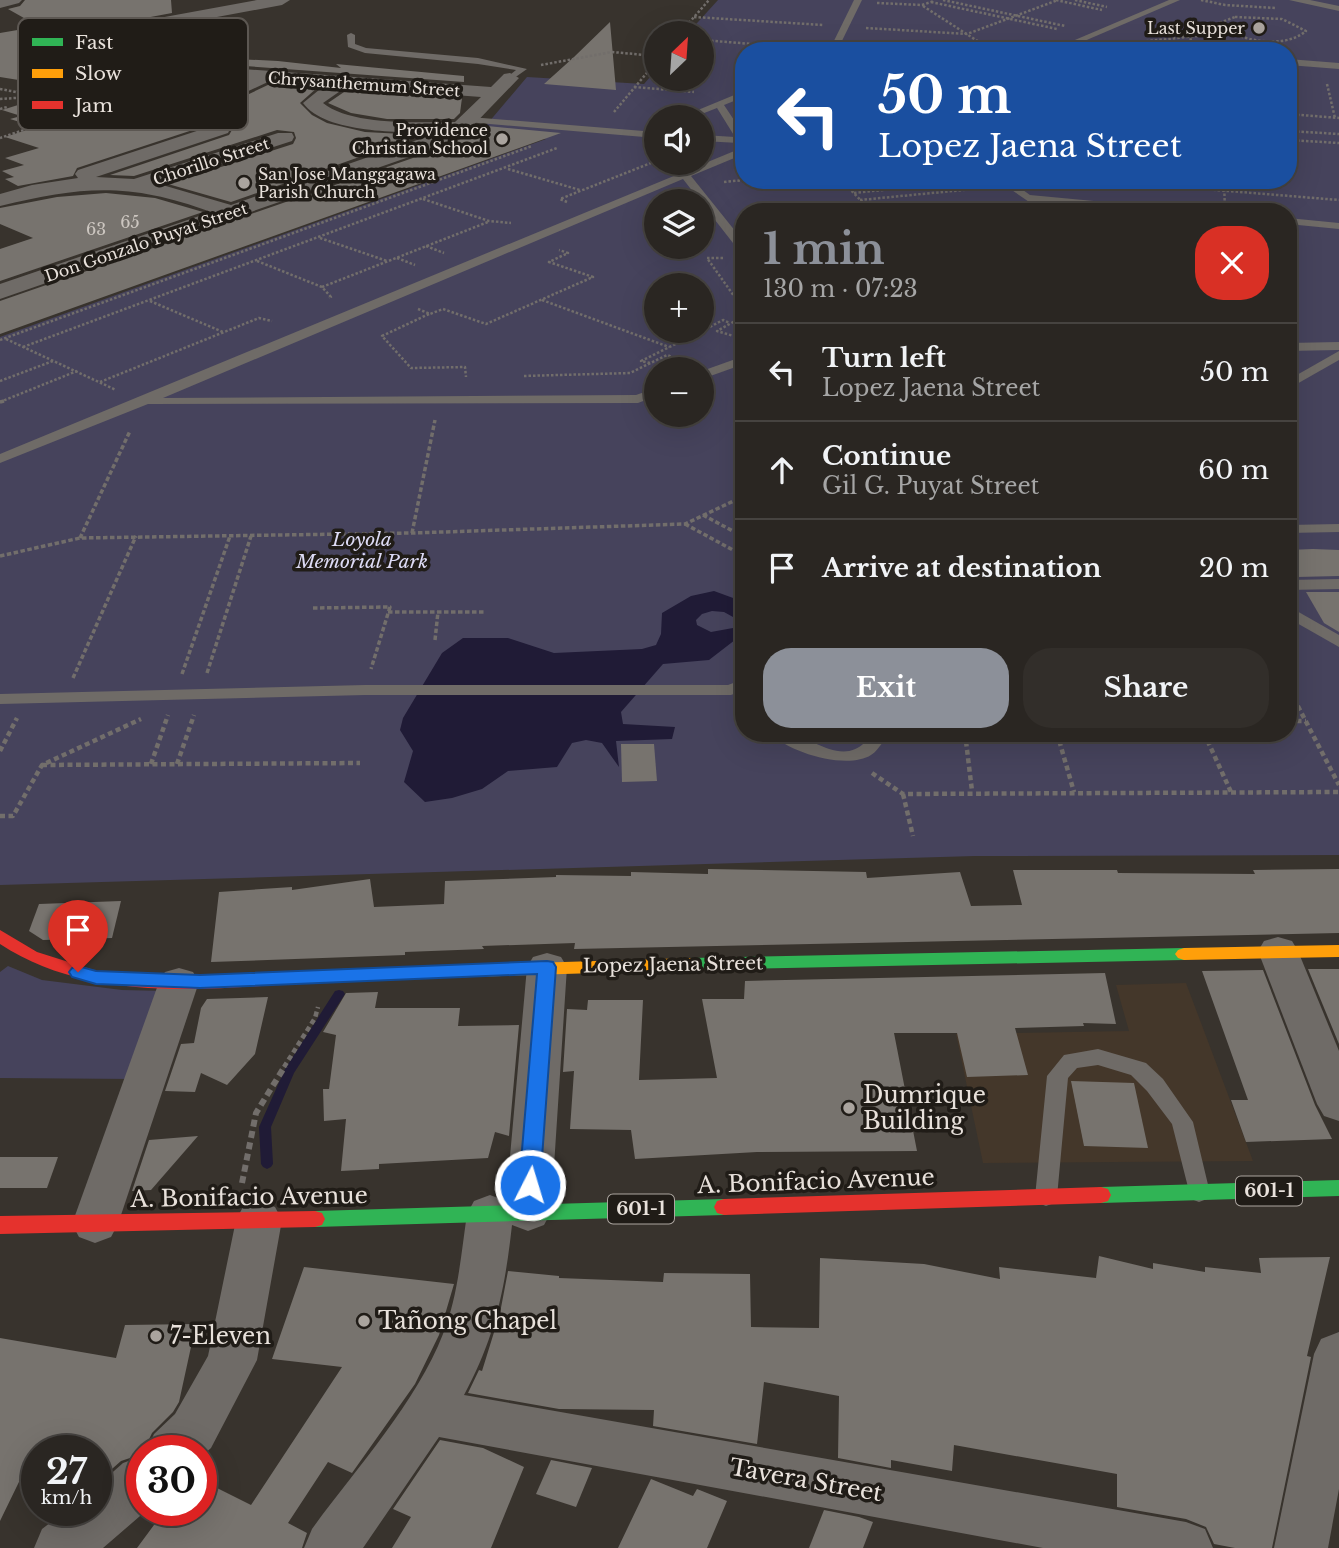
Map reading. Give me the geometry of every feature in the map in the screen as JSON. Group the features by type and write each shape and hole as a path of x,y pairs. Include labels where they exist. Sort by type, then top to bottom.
{"street":[{"path":"0,2 14,0"},
{"path":"185,18 282,0"},
{"name":"Don Gonzalo Puyat Street","path":"0,292 403,154 452,134 516,73"},
{"name":"Chrysanthemum Street","path":"248,75 497,93"},
{"path":"248,85 268,77"},
{"path":"341,82 312,103 317,111 384,125 465,124"},
{"path":"0,200 66,183 101,167 221,130"},
{"name":"Chorillo Street","path":"138,184 285,137"},
{"path":"66,183 138,184 178,192 230,212"},
{"name":"Lopez Jaena Street","path":"0,936 31,956 96,977 179,982 547,967 1339,951"},
{"path":"1279,951 1339,1104"},
{"path":"331,1548 426,1412 458,1359 509,1213 547,967"},
{"path":"95,1224 179,982"},
{"name":"A. Bonifacio Avenue","path":"0,1225 95,1224 250,1202 509,1213 1339,1188"},
{"path":"189,1435 232,1360 250,1202"},
{"path":"1301,1548 1339,1354"},
{"name":"Tavera Street","path":"426,1412 1186,1548"},
{"path":"61,1548 126,1495"}],"lane":[{"path":"1073,42 1176,0"},
{"path":"1293,0 1334,7"},
{"path":"837,42 858,1"},
{"path":"351,35 351,45 365,50 478,61 516,73"},
{"path":"1297,63 1339,65"},
{"path":"714,107 735,98"},
{"path":"720,105 735,130"},
{"path":"465,124 644,134"},
{"path":"639,134 644,132"},
{"path":"714,140 735,143"},
{"path":"714,159 735,148"},
{"path":"0,459 143,402 684,175 735,239"},
{"path":"1015,189 1035,203"},
{"path":"1029,198 1083,203"},
{"path":"1297,222 1339,226"},
{"path":"1297,347 1339,346"},
{"path":"1297,380 1339,355"},
{"path":"714,371 735,363"},
{"path":"143,402 638,399 644,397"},
{"path":"1297,529 1339,528"},
{"path":"1297,585 1339,584"},
{"path":"1297,616 1337,639"},
{"path":"0,699 365,690 735,692"},
{"path":"793,742 807,748 848,757 864,753 874,742"},
{"path":"1046,1197 1058,1076 1071,1061 1098,1057 1138,1069 1155,1085 1182,1122 1199,1193"}],"path":[{"path":"690,21 709,0"},
{"path":"858,1 922,5 937,0"},
{"path":"943,0 1090,34"},
{"path":"694,17 968,34 1057,0 1132,16"},
{"path":"1201,0 1260,8 1334,7"},
{"path":"932,2 1090,34"},
{"path":"922,5 980,42"},
{"path":"1260,8 1262,17"},
{"path":"1135,42 1227,33 1270,41 1287,40 1305,34 1303,27 1292,22 1262,17 1225,20 1219,23 1219,28 1227,33"},
{"path":"1117,22 1191,37"},
{"path":"1191,37 1192,42"},
{"path":"714,41 735,43"},
{"path":"516,73 612,52 644,55"},
{"path":"1297,115 1337,118 1323,64"},
{"path":"597,131 644,76"},
{"path":"634,87 735,94"},
{"path":"0,89 18,92"},
{"path":"0,99 18,98"},
{"path":"0,109 7,107"},
{"path":"0,138 24,130"},
{"path":"1297,132 1339,134"},
{"path":"1297,141 1339,143"},
{"path":"0,340 537,144"},
{"path":"23,347 507,168 565,144"},
{"path":"558,207 569,202 560,199 644,166"},
{"path":"507,168 581,191"},
{"path":"849,189 863,203"},
{"path":"853,193 891,189"},
{"path":"860,200 954,189"},
{"path":"1200,189 1339,200"},
{"path":"1224,191 1225,203"},
{"path":"423,199 489,221 516,224"},
{"path":"322,287 489,221"},
{"path":"320,237 387,261"},
{"path":"411,533 443,378 466,377 465,367 411,368 382,336 443,309 486,324 593,277 549,262 568,253 527,241"},
{"path":"732,257 708,258 735,297"},
{"path":"256,261 322,287 331,297 318,302"},
{"path":"391,298 430,314"},
{"path":"149,300 223,332"},
{"path":"542,300 669,347"},
{"path":"100,382 259,318 270,322 282,317"},
{"path":"714,325 723,320 731,323"},
{"path":"735,321 717,331 735,337"},
{"path":"6,338 143,402 80,538"},
{"path":"649,357 677,343"},
{"path":"0,381 53,361"},
{"path":"521,376 630,373 644,366"},
{"path":"0,402 77,371"},
{"path":"0,561 1,555 80,538 411,533 685,524 735,500"},
{"path":"703,515 735,532"},
{"path":"685,524 735,551"},
{"path":"64,698 136,536"},
{"path":"151,764 230,536"},
{"path":"177,764 251,536"},
{"path":"313,608 390,607 365,690"},
{"path":"388,612 486,612"},
{"path":"435,640 438,612"},
{"path":"0,816 13,816 42,765 155,713 175,695"},
{"path":"0,751 26,698"},
{"path":"1297,704 1339,785"},
{"path":"1297,722 1306,722"},
{"path":"966,742 972,792"},
{"path":"1060,742 1074,792"},
{"path":"1208,742 1231,792"},
{"path":"848,757 902,794 1339,792"},
{"path":"42,765 360,763"},
{"path":"902,794 913,836"},
{"path":"250,1202 256,1113 315,1018 327,976"}],"shaded area":[{"path":"714,591 735,599 735,622 735,640 709,660 663,664 621,712 623,724 675,727 672,739 616,741 619,767 602,743 586,740 572,743 557,767 508,771 482,789 452,798 425,802 404,782 413,751 400,730 403,718 442,653 463,638 508,638 554,653 642,649 656,645 661,634 662,613 691,596","holes":["712,611 724,612 733,617 733,628 711,632 697,625 696,620 702,614"]},
{"path":"1186,983 1253,1161 983,1163 956,1034 1129,1031 1116,985"}],"green space":[{"name":"Loyola Memorial Park","path":"718,0 1339,0 1339,855 975,856 0,885 0,337 546,139 483,129 527,77 644,84 644,91 714,91 714,21 699,21"},
{"path":"8,966 42,980 122,990 166,991 136,1079 0,1078 0,972"}],"building":[{"path":"25,0 171,0 172,13 145,18 24,18 8,9 20,6"},
{"path":"610,22 616,90 544,84 574,57"},
{"path":"18,30 18,80 0,77 0,33"},
{"path":"248,60 341,68 336,64 464,76 464,82 248,66"},
{"path":"270,84 318,87 300,103 312,115 327,123 365,132 422,135 231,202 168,184 293,144 296,138 294,132 277,130 134,176 110,175 229,135 232,130 248,130 248,94"},
{"path":"347,90 462,98 460,113 454,119 387,119 351,113 328,103"},
{"path":"18,105 18,115 2,110"},
{"path":"477,125 561,133 0,334 0,301 436,150 465,137"},
{"path":"27,130 193,130 77,168 73,176 18,186 5,179 14,177 2,171 24,165 5,158 39,148 5,137"},
{"path":"106,193 155,198 203,212 0,281 0,249 33,238 0,224 0,208 57,197"},
{"path":"1297,550 1339,550 1339,576 1297,577"},
{"path":"1306,592 1339,592 1339,632 1324,623"},
{"path":"621,744 654,744 657,781 622,782"},
{"path":"708,869 866,872 867,878 960,872 971,906 1022,905 1013,870 1255,874 1253,870 1339,869 1339,933 574,949 575,943 482,946 484,949 405,952 405,955 211,962 219,892 292,887 292,890 370,879 374,907 444,904 445,881 556,875 631,876 631,872 708,874"},
{"path":"121,901 112,938 43,940 29,931 39,904"},
{"path":"1308,969 1339,969 1339,1044"},
{"path":"1263,970 1315,1105 1332,1139 1246,1142 1231,1100 1248,1100 1202,971"},
{"path":"1105,973 1116,1024 1083,1023 1084,1026 1015,1028 1028,1075 967,1077 957,1033 894,1033 917,1151 757,1152 635,1159 631,1130 570,1129 574,1071 563,1072 567,1009 587,1010 588,1000 643,1000 639,1080 717,1078 702,999 744,999 745,981"},
{"path":"378,992 375,1008 460,1008 458,1026 519,1025 509,1136 495,1132 488,1158 379,1164 379,1169 341,1171 346,1119 324,1121 323,1089 329,1089 336,1035 323,1032 346,993"},
{"path":"268,997 255,1054 227,1085 201,1073 195,1092 165,1091 181,1044 194,1043 201,1008 207,999"},
{"path":"1071,1081 1134,1083 1148,1148 1084,1146"},
{"path":"198,1136 151,1190 132,1191 149,1140"},
{"path":"0,1157 58,1157 47,1188 0,1188"},
{"path":"1099,1256 1153,1269 1153,1263 1205,1272 1205,1267 1261,1273 1259,1258 1330,1257 1307,1356 1311,1357 1272,1548 1235,1548 1214,1544 1206,1527 1186,1519 1117,1507 1117,1474 954,1445 952,1471 891,1460 891,1468 838,1458 839,1396 764,1382 757,1444 653,1426 654,1410 559,1409 468,1393 479,1370 482,1371 500,1313 508,1271 559,1278 663,1282 664,1273 750,1274 751,1327 819,1328 820,1258 924,1264 1000,1279 999,1267 1096,1278"},
{"path":"304,1267 454,1284 439,1335 415,1384 352,1473 328,1462 288,1523 307,1533 302,1548 137,1548 153,1526 217,1526 217,1488 251,1505 342,1367 272,1359"},
{"path":"196,1324 179,1402 173,1412 151,1435 126,1435 126,1459 112,1469 112,1435 21,1435 21,1478 0,1521 0,1338 116,1358 125,1325"},
{"path":"440,1440 483,1448 524,1467 491,1548 392,1548 411,1517 393,1509"},
{"path":"551,1460 592,1468 576,1507 536,1494"},
{"path":"651,1479 693,1496 697,1489 727,1501 707,1548 618,1548"},
{"path":"824,1510 873,1522 863,1548 809,1548"}],"waterway":[{"path":"267,1164 265,1127 289,1072 339,994"}],"traffic: fast":[{"path":"691,964 1184,954"},
{"path":"1101,1195 1339,1188"},
{"path":"315,1219 724,1207"}],"traffic: slow":[{"path":"1184,954 1339,951"},
{"path":"341,975 691,964"}],"traffic: jam":[{"path":"0,936 31,956 96,977 179,982 341,975"},
{"path":"724,1207 1101,1195"},
{"path":"0,1225 315,1219"}],"place":[{"name":"Last Supper","path":"1259,28"},
{"name":"Providence Christian School","path":"502,139"},
{"name":"San Jose Manggagawa Parish Church","path":"244,183"},
{"name":"Dumrique Building","path":"849,1108"},
{"name":"Tañong Chapel","path":"364,1321"},
{"name":"7-Eleven","path":"156,1336"}],"route":[{"path":"78,972 96,977 200,982 547,967 530,1185"}]}
